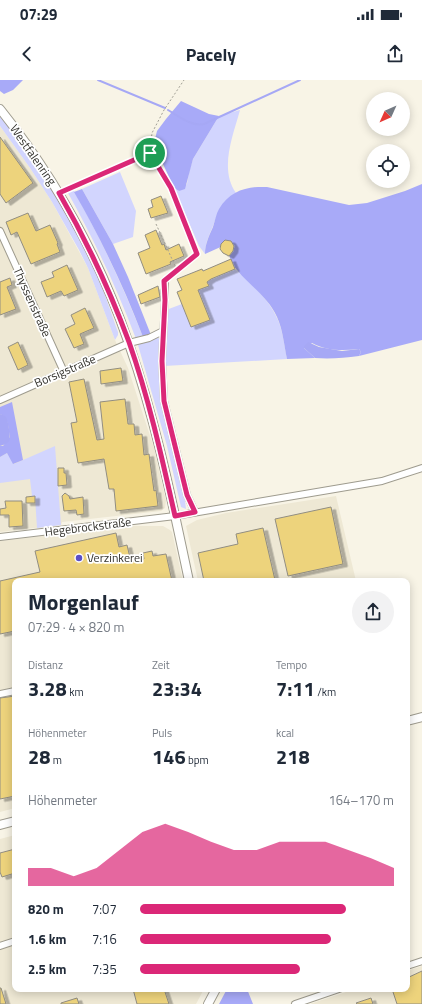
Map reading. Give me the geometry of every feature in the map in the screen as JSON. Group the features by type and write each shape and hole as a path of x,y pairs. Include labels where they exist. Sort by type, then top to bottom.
{"street":[{"name":"Westfalenring","path":"0,109 34,154 59,193 85,238 99,268 129,344 155,430 188,578"},
{"name":"Thyssenstraße","path":"0,231 64,372"},
{"path":"164,281 165,300 162,361 164,401 187,495 195,512"},
{"name":"Borsigstraße","path":"0,400 129,344 149,338 163,331"},
{"name":"Hegebrockstraße","path":"0,537 175,516 332,491 382,481 422,468"},
{"path":"0,694 12,692"},
{"path":"410,720 422,717"},
{"path":"0,825 12,822"},
{"path":"0,946 12,942"},
{"path":"410,965 422,961"},
{"path":"208,1004 214,992"},
{"path":"295,1004 330,992"}],"path":[{"path":"164,281 197,254 171,188 150,153 152,133 164,110 184,80"},
{"path":"59,193 150,153"},
{"path":"156,224 177,270"}],"shaded area":[{"path":"0,80 23,80 13,90 4,94 0,91"},
{"path":"181,101 209,114 219,116 193,159 185,189 179,191 174,188 163,164 156,156 154,143 157,131"},
{"path":"240,110 231,141 228,163 228,174 236,193 224,203 219,212 206,246 205,254 199,246 174,188 179,191 187,184 193,159 219,116"},
{"path":"0,115 51,188 84,246 100,282 118,332 115,340 88,268 79,250 52,202 0,126"},
{"path":"0,126 52,202 88,268 115,340 128,368 154,448 166,501 165,508 161,511 62,522 61,525 0,532"},
{"path":"120,172 136,211 133,237 113,244 82,189"},
{"path":"422,184 422,340 359,356 361,352 359,349 335,350 323,348 312,343 304,348 315,358 287,359 281,327 277,317 269,303 235,268 225,245 205,254 208,240 219,209 228,198 246,189 253,187 267,187 349,205 367,203"},
{"path":"73,189 111,262 143,337 136,339 105,264 68,193"},
{"path":"82,189 113,244 151,335 143,337 112,263 74,192"},
{"path":"235,269 258,291 272,309 280,326 287,359 164,366 166,310 182,304 191,327 210,320 198,290 209,286 207,281"},
{"path":"156,337 162,340 162,402 186,509 181,507 167,446 138,345"},
{"path":"308,342 319,347 342,351 359,349 361,352 359,356 315,358 304,348"},
{"path":"12,402 23,460 13,464 7,453 0,457 0,446 3,446 10,437 7,420 0,414 0,407"},
{"path":"0,414 5,416 7,419 10,439 8,442 0,446"},
{"path":"55,446 61,525 37,528 35,497 32,496 30,479 0,483 0,457 7,453 14,464"},
{"path":"336,496 355,578 197,578 186,526 197,520 226,513"},
{"path":"131,526 163,526 172,532 182,578 12,578 12,809 0,812 0,541"},
{"path":"12,836 12,992 202,992 196,1004 0,1004 0,839"},
{"path":"422,966 422,1004 310,1004 346,992 410,992 410,970"},
{"path":"225,992 248,992 253,1004 219,1004"}],"building":[{"path":"0,137 33,183 6,203 0,194"},
{"path":"161,196 168,213 151,218 148,209 153,207 151,200"},
{"path":"28,213 36,231 50,225 58,243 60,252 31,264 17,232 11,235 6,222"},
{"path":"156,230 162,245 164,244 166,250 179,244 184,256 170,262 171,264 146,274 138,253 150,248 145,235"},
{"path":"225,240 231,241 234,246 233,251 229,256 223,253 220,249 221,244"},
{"path":"231,259 235,269 211,279 207,282 209,286 198,290 210,320 191,327 177,292 182,290 177,279 202,269 203,271"},
{"path":"67,265 78,290 64,296 61,291 47,297 41,282 54,277 52,272"},
{"path":"10,278 12,285 7,287 16,309 0,315 0,282"},
{"path":"158,286 160,297 141,304 138,295"},
{"path":"85,308 94,328 80,334 84,344 74,348 65,329 75,324 71,315"},
{"path":"18,342 28,365 18,370 8,347"},
{"path":"121,368 123,381 101,384 100,371"},
{"path":"84,379 97,440 104,439 100,402 125,399 128,424 134,424 135,435 142,434 144,455 149,454 154,491 156,490 158,506 116,511 114,489 109,489 104,459 78,463 71,423 77,422 69,382"},
{"path":"58,468 64,468 67,485 58,486"},
{"path":"65,493 70,499 83,497 84,514 77,515 76,510 64,511 62,496"},
{"path":"35,496 35,503 26,503 26,497"},
{"path":"5,501 22,501 23,526 9,527 9,515 0,515 0,509 6,508"},
{"path":"331,507 343,564 288,576 275,519"},
{"path":"263,528 275,578 203,578 198,553 238,544 236,534"},
{"name":"Verzinkerei","path":"116,533 119,547 127,545 131,562 144,559 143,553 152,551 153,556 166,554 171,578 13,578 40,572 35,551"},
{"name":"Verzinkerei","path":"12,578 12,632 0,634 0,581"},
{"path":"12,696 12,797 0,799 0,698"},
{"path":"12,850 12,874 2,877 0,872 0,853"},
{"path":"422,971 422,1004 397,1004 393,992 410,992 410,977"},
{"path":"1,988 6,1004 0,1004"},
{"path":"134,992 165,992 169,1004 137,1004"},
{"path":"77,998 79,1004 61,1004 61,1003"},
{"path":"371,998 373,1004 356,1003"}],"waterway":[{"path":"98,80 165,108"},
{"path":"168,110 195,124 204,124 300,80"}],"place":[{"name":"Verzinkerei","path":"79,558"}],"route":[{"path":"150,153 171,188 197,254 164,281 165,300 162,361 164,401 187,495 195,512 175,516 155,430 129,344 99,268 85,238 59,193 150,153"}]}
